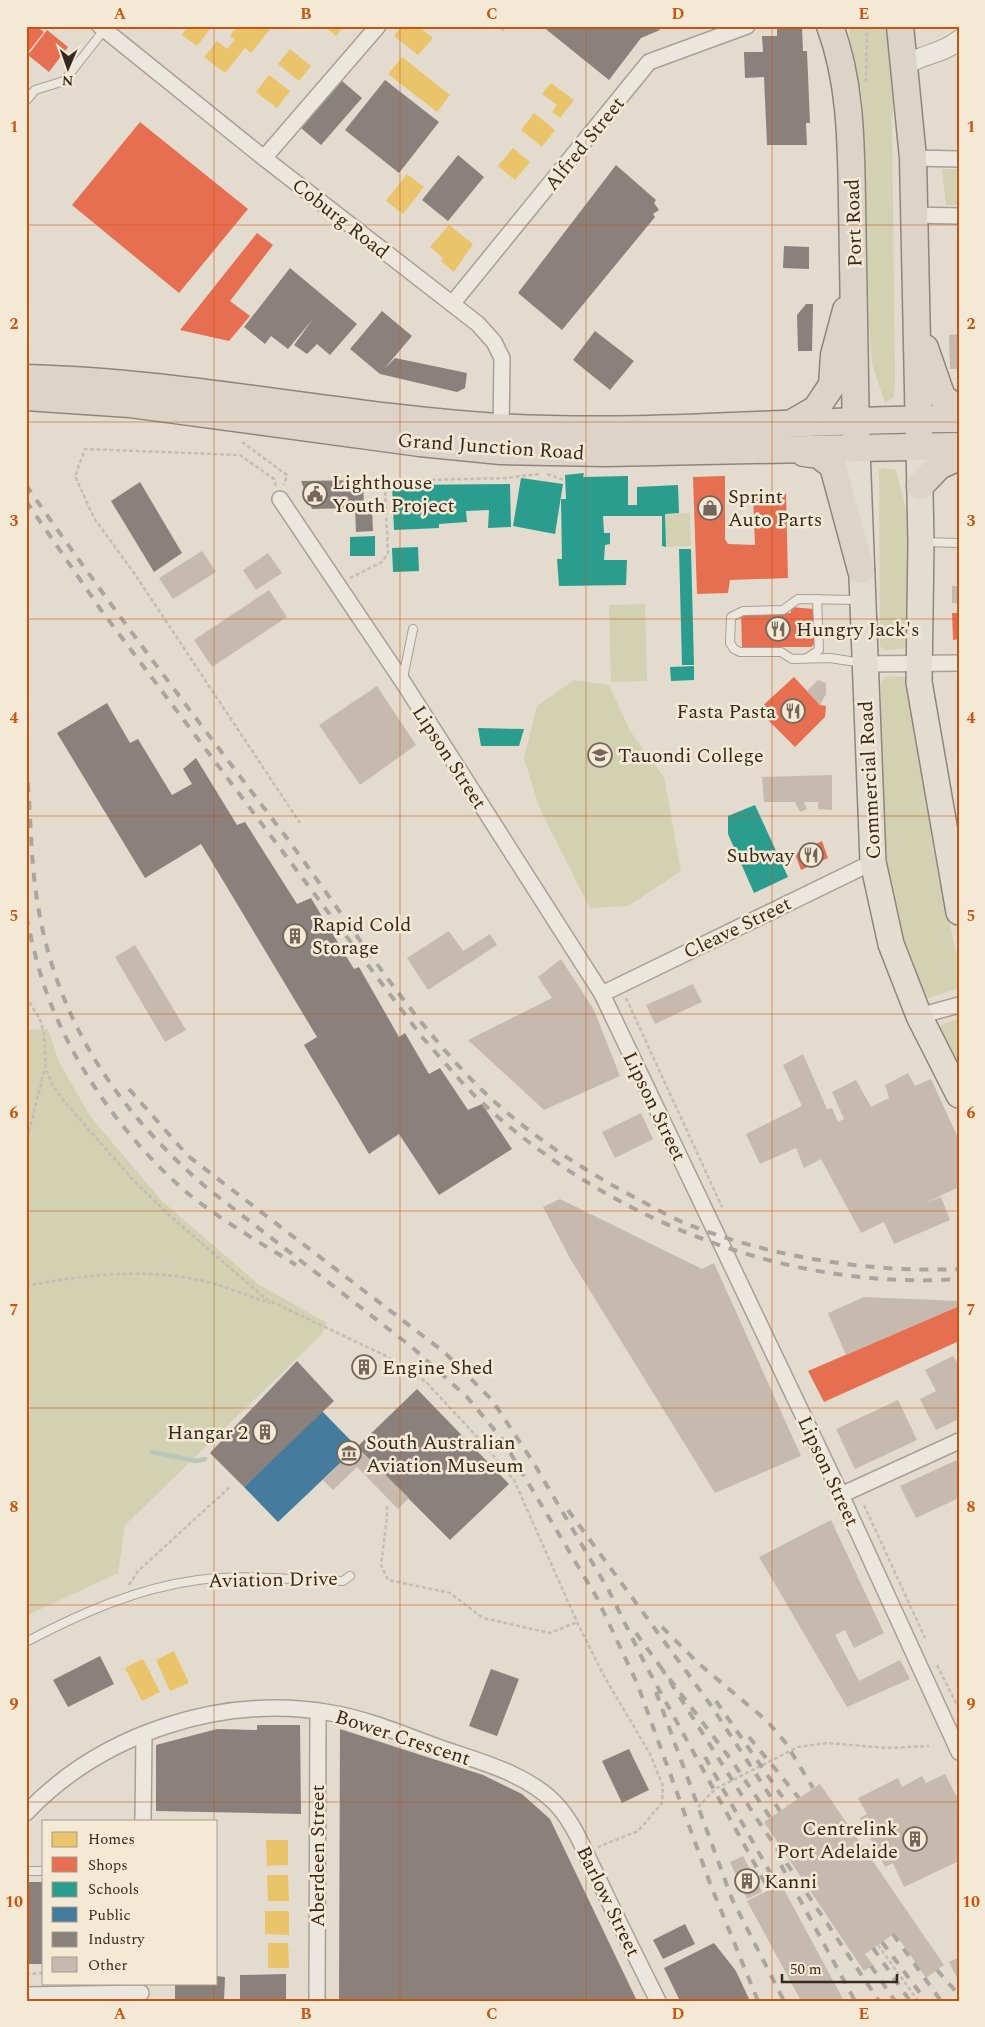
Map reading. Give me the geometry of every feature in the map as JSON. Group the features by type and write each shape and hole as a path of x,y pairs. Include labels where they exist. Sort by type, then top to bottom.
{"highway":[{"name":"Port Road","path":"830,26 840,52 849,106 855,281 857,449"},
{"path":"900,26 906,65 913,158 919,447"},
{"path":"789,424 816,410 832,385 834,355 855,281"},
{"path":"916,313 932,374 942,397 959,410"},
{"name":"Grand Junction Road","path":"26,378 178,388 391,417 501,439 606,453 959,446"},
{"name":"Grand Junction Road","path":"26,397 130,404 420,443 501,439 594,430 959,419"},
{"path":"782,451 819,454 833,466 861,570"},
{"path":"920,486 939,466 959,456"}],"main road":[{"path":"919,447 921,542 919,682 959,912"},
{"name":"Commercial Road","path":"857,449 873,862 891,944 919,1016 959,1095"}],"street":[{"path":"264,158 378,26"},
{"name":"Alfred Street","path":"452,304 649,62 747,26"},
{"name":"Coburg Road","path":"102,28 483,330 494,342 502,358 501,439"},
{"path":"906,65 917,57 940,53 959,40"},
{"path":"913,158 959,159"},
{"path":"913,215 959,216"},
{"name":"Lipson Street","path":"280,499 403,682 602,994 841,1495 959,1752"},
{"path":"864,664 959,663"},
{"name":"Cleave Street","path":"602,994 873,862"},
{"path":"919,1016 959,1005"},
{"path":"841,1495 959,1441"},
{"name":"Bower Crescent","path":"26,1813 52,1788 78,1769 144,1735 186,1720 220,1712 282,1709 318,1710 356,1719 493,1766 536,1788 556,1804"},
{"name":"Aberdeen Street","path":"317,2001 318,1710"},
{"path":"143,1820 144,1735"},
{"name":"Barlow Street","path":"556,1804 569,1820 658,2001"},
{"path":"26,1995 141,1992"}],"lane":[{"path":"26,101 35,90 64,81 102,28"},
{"path":"921,542 959,543"},
{"path":"862,600 798,599 783,610 743,611 731,617 730,643 734,649 740,652 781,652 792,659 830,658 864,664"},
{"path":"817,599 819,650"},
{"path":"403,682 413,629"},
{"path":"806,658 819,650"},
{"path":"819,650 830,658"},
{"name":"Aviation Drive","path":"26,1642 64,1622 118,1600 165,1586 198,1580 231,1578 343,1581 350,1576"},
{"path":"26,1871 42,1871"}],"path":[{"path":"866,85 867,26"},
{"path":"237,441 246,442 287,475 280,499"},
{"path":"280,499 274,479 240,454 85,449 75,476 94,518 134,573 300,823"},
{"path":"337,585 378,564 386,557 389,549 385,488 390,480 506,478 544,473 564,480"},
{"path":"625,995 723,1210"},
{"path":"26,997 40,1019 44,1034 45,1065 26,1144"},
{"path":"45,1065 50,1081 62,1099 127,1174 168,1214 266,1299 277,1306"},
{"path":"26,1286 78,1276 112,1273 151,1274 212,1283 277,1306 386,1356 426,1382 514,1480 577,1622 604,1676 650,1754 663,1786 662,1803 638,1831 585,1853"},
{"path":"118,1600 138,1571 231,1486"},
{"path":"864,1505 928,1646"},
{"path":"386,1506 387,1518 381,1565 388,1580 450,1593 483,1618 550,1633 577,1622"},
{"path":"936,1663 959,1709"},
{"path":"698,1807 715,1788 798,1746 826,1743 888,1748 929,1746"},
{"path":"878,1945 918,2001"},
{"path":"26,1974 42,1973"}],"green space":[{"path":"848,26 891,26 895,62 892,125 895,377 894,397 885,403 872,364 869,323 863,103"},
{"path":"942,169 959,169 959,205 946,205"},
{"path":"884,468 896,470 906,509 907,645 903,649 884,650 880,646 879,470"},
{"path":"690,513 691,546 666,547 665,514"},
{"path":"645,604 647,681 611,682 609,605"},
{"path":"889,676 907,677 934,851 959,966 959,988 929,998 924,995 903,939 889,878 882,794 881,683 884,678"},
{"path":"574,680 609,685 630,731 664,777 681,871 628,906 590,908 539,807 524,758 537,706"},
{"path":"959,1019 959,1064 940,1028 942,1024"},
{"path":"48,1029 59,1062 90,1116 161,1200 258,1284 327,1323 322,1334 125,1525 118,1573 26,1616 26,1030"}],"building: Homes":[{"path":"188,26 212,26 197,46 182,35"},
{"path":"237,26 268,26 271,28 251,53 245,48 225,73 204,57 217,41 227,49 235,40 230,36"},
{"path":"324,26 344,26 336,36"},
{"path":"402,26 418,26 433,38 418,55 394,36"},
{"path":"290,49 311,66 299,81 278,64"},
{"path":"402,57 450,95 437,112 388,74"},
{"path":"269,75 290,91 277,108 256,92"},
{"path":"551,83 574,100 560,118 552,112 557,105 542,94"},
{"path":"534,113 555,130 542,147 521,130"},
{"path":"513,148 530,162 515,180 498,166"},
{"path":"407,174 424,187 403,214 386,201"},
{"path":"449,225 473,244 454,272 441,261 443,258 430,247"},
{"path":"174,1651 189,1683 170,1691 156,1660"},
{"path":"143,1659 160,1692 142,1701 125,1668"},
{"path":"266,1840 288,1840 288,1865 267,1866"},
{"path":"267,1875 288,1875 289,1901 268,1901"},
{"path":"265,1911 289,1911 289,1935 265,1934"},
{"path":"268,1943 288,1943 289,1968 268,1968"}],"building: Shops":[{"path":"26,26 36,26 44,32 26,55"},
{"path":"47,30 68,47 49,72 28,55"},
{"path":"140,122 248,209 179,293 72,205"},
{"path":"257,233 273,245 230,301 250,316 229,341 180,330"},
{"path":"725,476 725,539 728,544 755,545 753,495 786,494 788,578 730,580 728,593 697,594 693,477"},
{"name":"Hungry Jack's","path":"791,607 814,609 815,644 811,647 742,647 741,614 791,613"},
{"path":"952,613 959,613 959,639 953,640"},
{"path":"794,677 820,705 826,706 825,717 795,747 758,710"},
{"path":"822,841 828,858 801,870 795,854"},
{"path":"959,1306 959,1341 824,1402 808,1371"}],"building: Schools":[{"path":"584,473 583,477 628,476 628,505 637,505 637,487 678,485 679,513 665,514 666,547 662,546 662,516 603,516 604,533 610,533 610,544 605,545 604,560 627,560 626,585 559,586 557,559 562,559 561,499 566,499 565,475"},
{"path":"521,478 563,484 555,534 513,526"},
{"path":"510,484 511,527 488,528 489,510 466,511 467,522 439,524 439,528 394,530 392,485"},
{"path":"375,536 375,556 350,556 350,537"},
{"path":"418,547 419,571 393,572 392,548"},
{"path":"679,549 691,549 694,665 682,665"},
{"path":"694,666 694,680 671,681 670,667"},
{"path":"478,728 524,729 519,746 481,746"},
{"path":"755,805 788,877 754,893 728,834 728,816"}],"building: Public":[{"path":"322,1411 357,1447 278,1522 244,1487"}],"building: Industry":[{"path":"542,26 655,26 660,30 641,38 609,80"},
{"path":"777,27 802,28 803,51 807,51 810,123 806,123 807,145 767,145 764,77 745,78 744,52 763,52 762,36 777,36"},
{"path":"385,80 439,122 399,173 345,130"},
{"path":"342,81 362,98 321,145 301,128"},
{"path":"458,155 484,177 448,221 422,200"},
{"path":"616,165 656,200 654,203 659,210 653,214 655,217 562,330 518,293"},
{"path":"784,246 809,247 809,269 783,268"},
{"path":"290,268 357,324 330,355 317,344 307,354 294,345 313,319 288,349 271,336 265,344 244,327"},
{"path":"806,304 813,304 812,351 798,351 797,315"},
{"path":"382,311 412,336 384,369 395,358 467,373 465,388 457,392 380,374 350,349"},
{"path":"595,331 634,361 610,390 573,360"},
{"path":"363,480 364,508 372,508 373,531 356,532 355,508 312,509 301,481"},
{"path":"140,482 182,553 154,572 111,501"},
{"name":"Rapid Cold Storage","path":"107,703 130,743 138,739 172,795 192,784 183,769 196,758 237,825 245,822 297,904 311,898 354,969 359,967 399,1037 405,1033 429,1074 440,1068 468,1110 482,1104 512,1149 439,1195 399,1134 369,1154 304,1045 317,1037 201,844 145,878 57,733"},
{"name":"Hangar 2","path":"297,1361 334,1401 244,1487 210,1453"},
{"path":"417,1389 509,1484 450,1540 357,1447"},
{"path":"100,1656 114,1684 68,1707 53,1680"},
{"path":"491,1669 519,1679 497,1736 469,1726"},
{"path":"257,1725 300,1725 301,1814 156,1811 156,1745 217,1729 257,1730"},
{"path":"340,1729 483,1775 522,1794 550,1819 637,2001 339,2001"},
{"path":"629,1749 649,1790 622,1803 602,1761"},
{"path":"26,1882 42,1882 42,1964 26,1964"},
{"path":"685,1924 695,1944 663,1959 653,1940"},
{"path":"714,1943 736,1971 750,2001 680,2001 664,1968"},
{"path":"286,1974 286,2000 240,2000 240,1975"},
{"path":"218,1976 225,1977 224,2001 175,2001 175,1984 218,1984"}],"building: Other":[{"path":"497,26 507,26 503,31"},
{"path":"959,334 959,369 950,369 949,335"},
{"path":"202,551 216,572 173,599 159,578"},
{"path":"268,553 282,573 256,590 243,570"},
{"path":"952,586 959,586 959,603 952,603"},
{"path":"269,590 287,617 212,667 194,640"},
{"path":"818,680 826,683 826,694 820,705 807,691"},
{"path":"377,686 416,745 360,785 319,725"},
{"path":"832,775 832,810 818,809 818,802 804,802 807,809 800,812 795,802 764,802 762,777"},
{"path":"449,931 463,951 490,934 497,945 428,990 407,958"},
{"path":"135,945 186,1030 165,1042 115,957"},
{"path":"561,959 594,1010 620,1076 544,1110 468,1040 552,998 538,977"},
{"path":"693,984 702,1002 655,1024 646,1005"},
{"path":"803,1054 827,1109 832,1108 838,1122 844,1119 832,1092 856,1080 871,1107 889,1098 885,1085 908,1073 915,1086 931,1079 959,1140 959,1187 925,1203 941,1197 950,1220 894,1244 884,1222 861,1233 821,1159 804,1168 796,1148 760,1164 746,1134 802,1106 783,1065"},
{"path":"641,1113 653,1139 615,1158 602,1132"},
{"path":"560,1199 702,1269 714,1263 801,1456 715,1493 571,1260 543,1207"},
{"path":"864,1297 959,1301 959,1306 846,1355 828,1313"},
{"name":"Engine Shed","path":"361,1356 375,1364 367,1378 353,1370"},
{"path":"953,1356 959,1365 959,1419 936,1430 920,1399 936,1391 925,1370"},
{"path":"898,1400 917,1440 855,1469 836,1429"},
{"path":"357,1447 409,1498 398,1509 357,1467 333,1490 323,1480"},
{"path":"959,1459 959,1498 916,1518 900,1486"},
{"path":"831,1520 884,1633 854,1648 845,1630 835,1635 859,1681 900,1660 910,1679 847,1707 759,1557"},
{"name":"Centrelink Port Adelaide","path":"945,1774 959,1801 959,1861 904,1887 893,1863 885,1867 860,1818 867,1814 858,1798 898,1778 902,1787 922,1776 926,1783"},
{"path":"820,1784 944,1965 926,1978 895,1933 865,1954 873,1965 864,1971 764,1822"},
{"name":"Kanni","path":"743,1856 762,1892 747,1899 730,1862"},
{"path":"781,1884 844,2001 801,2001 747,1901"},
{"path":"959,1957 959,1982 949,1962"}],"waterway":[{"path":"152,1452 196,1461 205,1459"}],"railway":[{"path":"26,485 122,619 286,837 404,1001 456,1063 501,1108 561,1154 604,1180 677,1220 719,1236 786,1254 856,1265 925,1270 959,1269"},
{"path":"26,501 101,610 422,1037 477,1098 527,1141 581,1179 639,1211 700,1238 763,1259 828,1273 893,1280 959,1279"},
{"path":"26,765 34,877 44,938 57,980 73,1020 93,1057 117,1092 144,1126 174,1158 207,1188 413,1348 467,1397 502,1439 597,1598 637,1683 711,1886 758,2001"},
{"path":"26,916 47,994 73,1050 106,1104 146,1153 191,1196 229,1223 296,1265"},
{"path":"129,1089 188,1156 444,1352 492,1400 533,1462 609,1591 645,1664 769,1890"},
{"path":"568,1510 710,1704 780,1811"},
{"path":"662,1627 698,1663 767,1721 785,1742 813,1788"},
{"path":"636,1633 662,1669"},
{"path":"770,1817 732,1761 662,1669 753,1813 879,2001"},
{"path":"656,1692 732,1899 784,2001"},
{"path":"716,1701 788,1805"},
{"path":"749,1737 799,1798"},
{"path":"705,1757 777,1885"},
{"path":"781,1865 855,2001"},
{"path":"893,1934 941,2001"},
{"path":"882,1942 926,2001"},
{"path":"873,1948 910,2001"},
{"path":"871,1966 895,2001"},
{"path":"937,1970 959,1995"}],"place":[{"name":"Lighthouse Youth Project","path":"315,494"},
{"name":"Sprint Auto Parts","path":"710,508"},
{"name":"Hungry Jack's","path":"778,629"},
{"name":"Fasta Pasta","path":"793,711"},
{"name":"Tauondi College","path":"600,755"},
{"name":"Subway","path":"811,855"},
{"name":"Rapid Cold Storage","path":"295,936"},
{"name":"Engine Shed","path":"364,1367"},
{"name":"Hangar 2","path":"265,1432"},
{"name":"South Australian Aviation Museum","path":"349,1453"},
{"name":"Centrelink Port Adelaide","path":"915,1839"},
{"name":"Kanni","path":"747,1881"}]}
